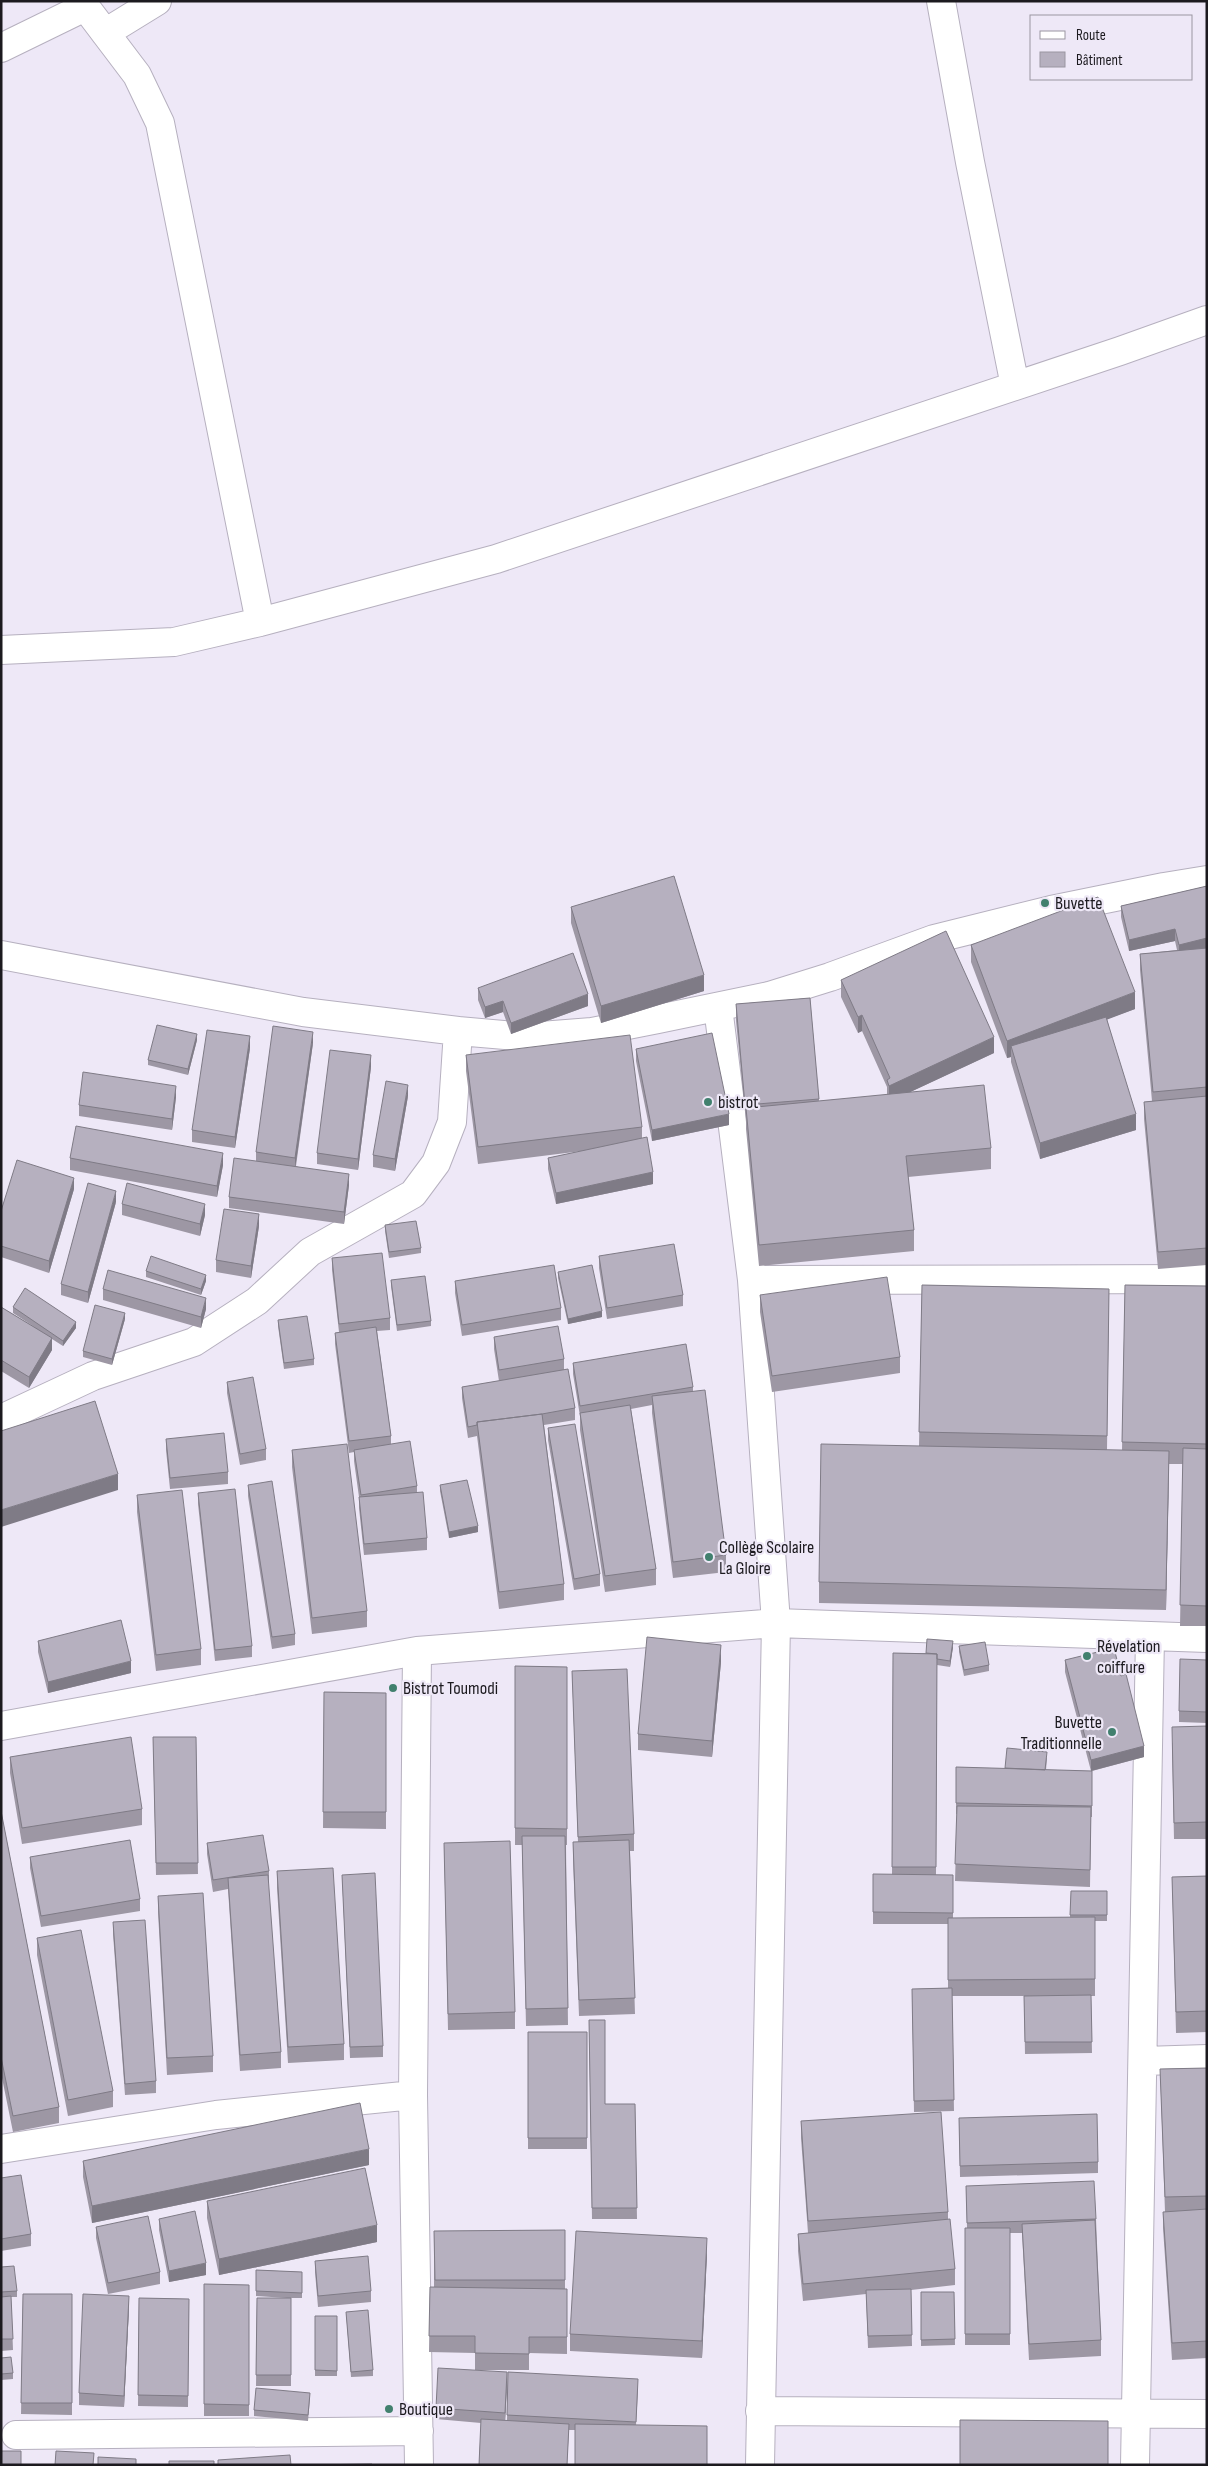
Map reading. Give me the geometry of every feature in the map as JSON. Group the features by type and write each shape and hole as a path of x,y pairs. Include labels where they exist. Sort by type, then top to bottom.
{"street":[{"path":"105,33 157,1"},
{"path":"941,1 972,172 1015,386"},
{"path":"1,48 83,4 137,76 160,123 260,622"},
{"path":"1,650 174,642 260,622 496,559 1207,320"},
{"path":"1,955 303,1012 458,1032 528,1037 592,1032 769,996 821,980 934,939 1079,904 1164,886 1207,880"},
{"path":"718,1007 752,1280 776,1623 760,2465"},
{"path":"1,1419 93,1376 194,1342 257,1301 310,1252 413,1194 436,1163 452,1122 458,1032"},
{"path":"752,1280 1207,1279"},
{"path":"1,1726 417,1651 776,1623 1207,1638"},
{"path":"1135,2465 1144,2061 1150,1636"},
{"path":"417,1651 413,2095 419,2465"},
{"path":"1144,2061 1207,2059"},
{"path":"1,2149 216,2115 413,2095"},
{"path":"760,2411 1207,2414"},
{"path":"16,2435 419,2431"}],"building":[{"path":"674,876 704,975 601,1006 571,907"},
{"path":"1207,886 1207,938 1179,945 1175,929 1129,940 1121,906"},
{"path":"1098,897 1135,992 1007,1041 971,945"},
{"path":"946,931 994,1037 889,1086 887,1080 890,1078 862,1015 858,1017 841,980"},
{"path":"1207,948 1207,1087 1153,1092 1140,954"},
{"path":"573,953 588,994 511,1023 503,1001 485,1007 478,988"},
{"path":"810,998 819,1099 745,1105 736,1004"},
{"path":"1106,1017 1136,1114 1040,1143 1011,1046"},
{"path":"157,1025 197,1034 188,1069 148,1060"},
{"path":"273,1026 313,1032 295,1158 256,1152"},
{"path":"207,1030 250,1036 235,1137 192,1130"},
{"path":"712,1033 729,1114 652,1130 636,1049"},
{"path":"630,1035 642,1127 478,1147 466,1055"},
{"path":"330,1050 371,1055 358,1159 317,1153"},
{"path":"83,1072 176,1086 172,1119 79,1105"},
{"path":"386,1081 408,1085 395,1159 373,1155"},
{"path":"984,1085 991,1148 906,1156 914,1230 759,1245 746,1108"},
{"path":"1207,1096 1207,1248 1158,1252 1144,1102"},
{"path":"76,1126 223,1153 217,1186 70,1158"},
{"path":"647,1137 653,1172 556,1193 548,1158"},
{"path":"234,1158 349,1174 344,1212 229,1197"},
{"path":"17,1160 74,1178 49,1261 1,1246 1,1211"},
{"path":"88,1183 116,1191 88,1292 61,1284"},
{"path":"127,1183 205,1204 200,1224 122,1204"},
{"path":"224,1209 259,1214 251,1266 216,1260"},
{"path":"416,1221 421,1248 389,1252 385,1225"},
{"path":"674,1244 683,1295 607,1308 599,1256"},
{"path":"382,1253 390,1318 339,1324 332,1258"},
{"path":"151,1256 206,1275 201,1289 146,1271"},
{"path":"554,1265 561,1308 462,1325 455,1281"},
{"path":"592,1265 602,1311 568,1319 558,1272"},
{"path":"108,1270 206,1298 201,1317 103,1289"},
{"path":"425,1276 431,1321 397,1325 391,1280"},
{"path":"887,1277 900,1357 772,1376 760,1295"},
{"path":"922,1285 1109,1289 1107,1436 919,1432"},
{"path":"1125,1285 1207,1286 1207,1444 1122,1442"},
{"path":"25,1288 76,1322 63,1341 13,1307"},
{"path":"95,1305 125,1313 112,1359 83,1351"},
{"path":"1,1307 52,1338 29,1377 1,1360"},
{"path":"307,1316 314,1359 284,1363 278,1320"},
{"path":"558,1326 564,1359 499,1370 494,1337"},
{"path":"376,1327 391,1436 349,1441 335,1333"},
{"path":"686,1344 693,1387 580,1406 573,1363"},
{"path":"568,1369 575,1408 477,1422 477,1425 468,1427 462,1387"},
{"path":"253,1377 266,1449 240,1454 227,1382"},
{"path":"705,1390 726,1555 673,1562 652,1396"},
{"path":"95,1401 118,1474 1,1510 1,1431"},
{"path":"630,1405 656,1569 605,1576 580,1413"},
{"path":"542,1414 564,1584 499,1592 477,1422"},
{"path":"575,1424 600,1574 574,1579 548,1428"},
{"path":"224,1433 228,1472 170,1478 166,1439"},
{"path":"410,1441 417,1486 361,1495 354,1450"},
{"path":"347,1444 367,1611 312,1618 292,1450"},
{"path":"821,1444 1169,1451 1166,1590 819,1582"},
{"path":"1183,1448 1207,1449 1207,1606 1180,1605"},
{"path":"467,1480 478,1526 449,1532 440,1485"},
{"path":"272,1481 295,1634 272,1637 248,1485"},
{"path":"235,1489 252,1646 215,1650 198,1493"},
{"path":"182,1490 201,1649 156,1655 137,1495"},
{"path":"423,1492 427,1538 364,1544 359,1497"},
{"path":"121,1620 131,1661 48,1682 38,1641"},
{"path":"647,1637 721,1645 712,1741 638,1734"},
{"path":"927,1639 953,1641 950,1661 937,1659 937,1654 926,1653"},
{"path":"985,1642 989,1665 964,1670 959,1646"},
{"path":"1114,1648 1121,1676 1126,1674 1144,1746 1091,1760 1065,1660"},
{"path":"893,1653 937,1654 936,1867 892,1867"},
{"path":"1180,1659 1207,1660 1207,1712 1179,1711"},
{"path":"515,1666 567,1667 567,1829 515,1828"},
{"path":"627,1669 634,1834 578,1837 572,1671"},
{"path":"324,1692 386,1693 386,1812 323,1812"},
{"path":"1207,1726 1207,1822 1174,1823 1172,1727"},
{"path":"131,1737 142,1809 22,1828 10,1757"},
{"path":"153,1737 196,1737 198,1863 156,1863"},
{"path":"1007,1748 1047,1752 1045,1770 1005,1768"},
{"path":"956,1767 1092,1771 1092,1806 956,1803"},
{"path":"957,1806 1091,1807 1090,1870 955,1864"},
{"path":"1,1811 59,2107 13,2116 1,2057"},
{"path":"263,1835 269,1871 213,1880 207,1843"},
{"path":"522,1836 565,1836 568,2008 526,2009"},
{"path":"130,1840 140,1899 41,1916 30,1857"},
{"path":"629,1840 635,1998 579,2000 573,1842"},
{"path":"510,1841 515,2012 448,2014 444,1843"},
{"path":"333,1868 344,2044 288,2047 277,1871"},
{"path":"375,1873 383,2046 350,2047 342,1875"},
{"path":"873,1874 953,1875 953,1913 873,1912"},
{"path":"268,1875 281,2052 240,2055 228,1878"},
{"path":"1207,1876 1207,2011 1176,2012 1172,1877"},
{"path":"1071,1891 1107,1891 1107,1915 1070,1915"},
{"path":"203,1893 213,2056 167,2058 158,1896"},
{"path":"1095,1917 1095,1979 948,1980 948,1918"},
{"path":"145,1920 156,2081 125,2084 113,1922"},
{"path":"81,1930 113,2091 68,2100 37,1938"},
{"path":"952,1988 954,2100 914,2101 912,1989"},
{"path":"1091,1995 1092,2042 1025,2042 1024,1996"},
{"path":"589,2020 605,2020 605,2104 635,2104 637,2208 592,2208"},
{"path":"528,2032 587,2032 587,2138 528,2138"},
{"path":"1207,2068 1207,2196 1165,2197 1160,2069"},
{"path":"360,2103 369,2149 92,2206 83,2161"},
{"path":"941,2112 948,2212 808,2221 801,2121"},
{"path":"1097,2114 1098,2162 960,2166 959,2118"},
{"path":"365,2168 377,2225 219,2259 207,2201"},
{"path":"21,2175 31,2234 1,2239 1,2178"},
{"path":"1094,2181 1096,2219 967,2223 966,2186"},
{"path":"1207,2209 1207,2341 1172,2343 1163,2212"},
{"path":"195,2211 206,2263 169,2271 159,2219"},
{"path":"148,2216 160,2272 108,2283 96,2227"},
{"path":"950,2219 955,2269 803,2284 798,2234"},
{"path":"1095,2220 1101,2340 1029,2344 1022,2224"},
{"path":"965,2228 1010,2228 1010,2334 965,2334"},
{"path":"565,2230 565,2280 435,2280 434,2231"},
{"path":"576,2231 707,2238 702,2341 570,2334"},
{"path":"368,2256 371,2291 318,2296 315,2261"},
{"path":"14,2266 17,2291 1,2292 1,2267"},
{"path":"256,2270 302,2272 302,2293 256,2291"},
{"path":"204,2284 249,2285 249,2405 204,2404"},
{"path":"430,2287 567,2289 567,2337 529,2337 529,2354 475,2353 475,2336 429,2336"},
{"path":"911,2289 912,2335 868,2336 866,2290"},
{"path":"921,2292 954,2292 955,2339 921,2340"},
{"path":"23,2294 72,2294 72,2403 21,2403"},
{"path":"83,2294 129,2296 124,2396 79,2393"},
{"path":"11,2296 13,2339 1,2339 1,2297"},
{"path":"139,2298 189,2299 188,2396 138,2395"},
{"path":"257,2298 291,2298 291,2375 256,2375"},
{"path":"368,2310 373,2370 351,2372 346,2312"},
{"path":"315,2316 337,2316 337,2371 315,2370"},
{"path":"11,2357 13,2373 1,2374 1,2358"},
{"path":"438,2368 507,2372 505,2413 436,2408"},
{"path":"508,2372 638,2379 636,2422 507,2415"},
{"path":"256,2388 310,2393 308,2415 254,2410"},
{"path":"481,2419 569,2424 567,2465 479,2465"},
{"path":"960,2420 1108,2421 1108,2465 960,2465"},
{"path":"575,2424 707,2426 707,2465 575,2465"},
{"path":"1,2451 21,2451 21,2465 1,2465"},
{"path":"56,2451 94,2453 93,2465 55,2465"},
{"path":"290,2455 291,2465 218,2465 218,2460"},
{"path":"98,2457 136,2459 136,2465 98,2465"},
{"path":"169,2461 214,2461 214,2465 169,2465"},
{"path":"372,2464 372,2465 308,2465"}],"place":[{"name":"Buvette","path":"1045,903"},
{"name":"bistrot","path":"708,1102"},
{"name":"Collège Scolaire La Gloire","path":"709,1557"},
{"name":"Révelation coiffure","path":"1087,1656"},
{"name":"Bistrot Toumodi","path":"393,1688"},
{"name":"Buvette Traditionnelle","path":"1112,1732"},
{"name":"Boutique","path":"389,2409"}]}
